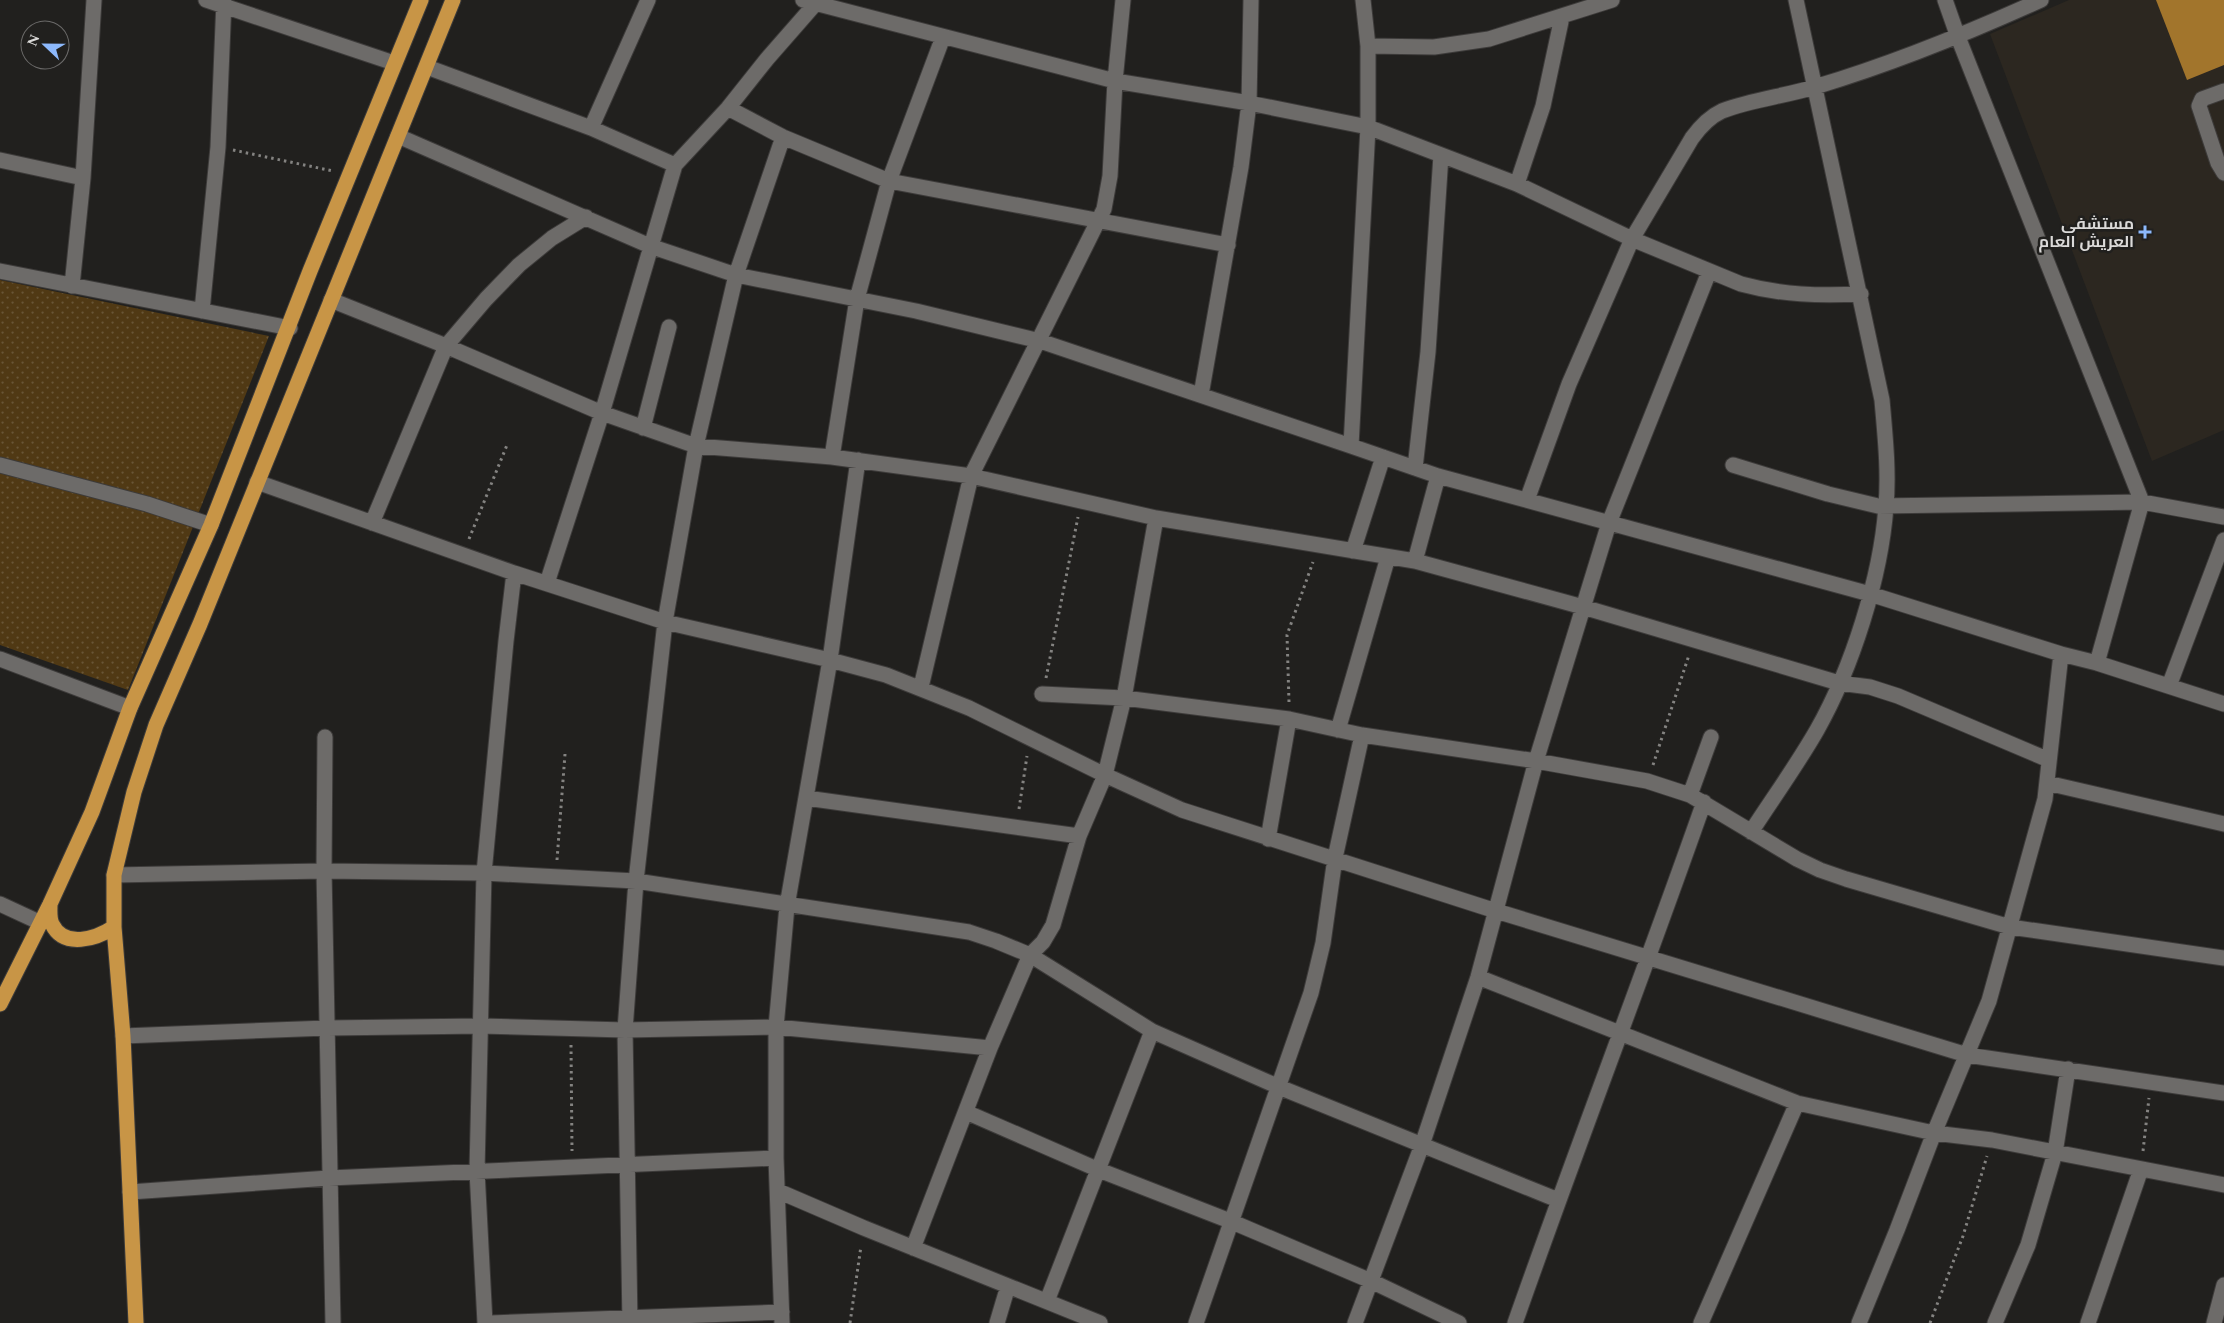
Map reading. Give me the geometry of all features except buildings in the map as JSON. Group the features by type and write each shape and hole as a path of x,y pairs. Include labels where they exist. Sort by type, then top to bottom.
{"highway":[{"path":"0,1004 50,904 92,812 130,708 211,525 394,63 421,0"},
{"path":"136,1323 123,1036 114,927 114,875 134,792 156,725 453,0"},
{"path":"50,904 51,922 58,934 75,940 99,937 114,927"}],"street":[{"path":"72,286 83,178 94,0"},
{"path":"206,0 224,2 394,63"},
{"path":"591,128 648,0"},
{"path":"921,687 971,476 1100,221 1104,209 1110,176 1114,81 1123,0"},
{"path":"1201,395 1228,245 1249,103 1251,0"},
{"path":"1352,446 1368,128 1368,46 1363,0"},
{"path":"1368,46 1434,47 1489,39 1612,0"},
{"path":"1751,832 1804,752 1840,683 1856,642 1870,594 1886,506 1886,452 1882,400 1861,294 1796,0"},
{"path":"1945,0 2142,502 2097,663"},
{"path":"1527,500 1575,369 1632,239 1692,138 1711,116 1740,105 1816,87 1887,64 1958,37 2041,0"},
{"path":"202,311 218,147 224,2"},
{"path":"547,583 602,413 650,246 676,165 728,108 810,2 1114,81 1249,103 1368,128 1517,184 1632,239 1741,284 1774,292 1820,296 1861,294"},
{"path":"1517,184 1544,106 1562,16"},
{"path":"832,457 857,299 889,181 943,37"},
{"path":"427,67 591,128 676,165"},
{"path":"2224,91 2202,98 2199,106 2218,163 2224,173"},
{"path":"728,108 783,137 889,181 1228,245"},
{"path":"398,136 650,246 736,275 978,325 1040,341 1438,476 1870,594 2224,704"},
{"path":"630,1320 625,1030 636,881 665,622 696,446 736,275 783,137"},
{"path":"1415,468 1429,343 1441,155"},
{"path":"0,160 83,178"},
{"path":"372,524 446,346 519,266 552,238 586,217"},
{"path":"0,271 290,328"},
{"path":"1355,1323 1422,1145 1478,978 1536,761 1609,524 1709,272"},
{"path":"331,300 446,346 602,413 696,446 832,457 971,476 1156,518 1415,561 1582,607 1840,683 1870,687 1898,696 2049,760"},
{"path":"643,428 669,327"},
{"path":"1353,551 1383,457"},
{"path":"491,1323 782,1318 776,1158 776,1027 787,906 830,660 858,460"},
{"path":"0,465 147,504 211,525"},
{"path":"1733,465 1849,500 1886,506 2142,502 2224,517"},
{"path":"1415,561 1438,476"},
{"path":"257,482 463,556 665,622 830,660 886,675 921,687 969,708 1104,775 1182,810 1268,839 1335,858 1649,958 1967,1055 2224,1093"},
{"path":"914,1248 990,1048 1030,955 1044,942 1054,925 1079,836 1104,775 1124,698 1156,518"},
{"path":"2169,686 2224,540"},
{"path":"1338,730 1388,556"},
{"path":"485,1323 477,1171 484,873 514,573"},
{"path":"1859,1323 1934,1133 1989,1001 2010,928 2047,783 2061,654"},
{"path":"0,659 130,708"},
{"path":"1042,694 1124,698 1290,719 1362,735 1536,761 1648,781 1697,798 1751,832 1820,870 2010,928 2224,958"},
{"path":"1268,839 1290,719"},
{"path":"1196,1323 1230,1221 1279,1087 1319,963 1335,858 1362,735"},
{"path":"325,737 324,871 333,1323"},
{"path":"1515,1323 1558,1200 1649,958 1697,798 1711,737"},
{"path":"2047,783 2224,824"},
{"path":"806,798 1079,836"},
{"path":"114,875 324,871 484,873 636,881 787,906 955,930 996,940 1030,955 1152,1031 1279,1087 1558,1200"},
{"path":"0,904 40,923"},
{"path":"1478,978 1797,1103 1934,1133 1992,1140 2224,1185"},
{"path":"123,1036 327,1028 480,1026 625,1030 776,1027 990,1048"},
{"path":"1047,1302 1152,1031"},
{"path":"1995,1323 2028,1245 2055,1153 2068,1069"},
{"path":"1701,1323 1797,1103"},
{"path":"966,1112 1099,1170 1230,1221 1370,1281 1459,1323"},
{"path":"130,1192 329,1178 627,1163 776,1158"},
{"path":"2088,1323 2141,1169"},
{"path":"778,1192 1100,1323"},
{"path":"2214,1323 2224,1285"},
{"path":"997,1323 1008,1286"}],"path":[{"path":"218,147 350,174"},
{"path":"463,556 507,445"},
{"path":"1042,694 1081,502"},
{"path":"1290,719 1287,635 1319,545"},
{"path":"1648,781 1694,640"},
{"path":"1016,826 1030,738"},
{"path":"556,878 565,754"},
{"path":"571,1029 572,1166"},
{"path":"2141,1169 2151,1082"},
{"path":"1930,1323 1963,1236 1992,1140"},
{"path":"850,1323 864,1228"}],"shaded area":[{"name":"مستشفي العريش العام","path":"2069,0 2224,0 2224,430 2152,461 1990,34"},
{"path":"0,280 269,336 128,690 0,645"}],"place":[{"name":"مستشفي العريش العام","path":"2145,232"}]}
